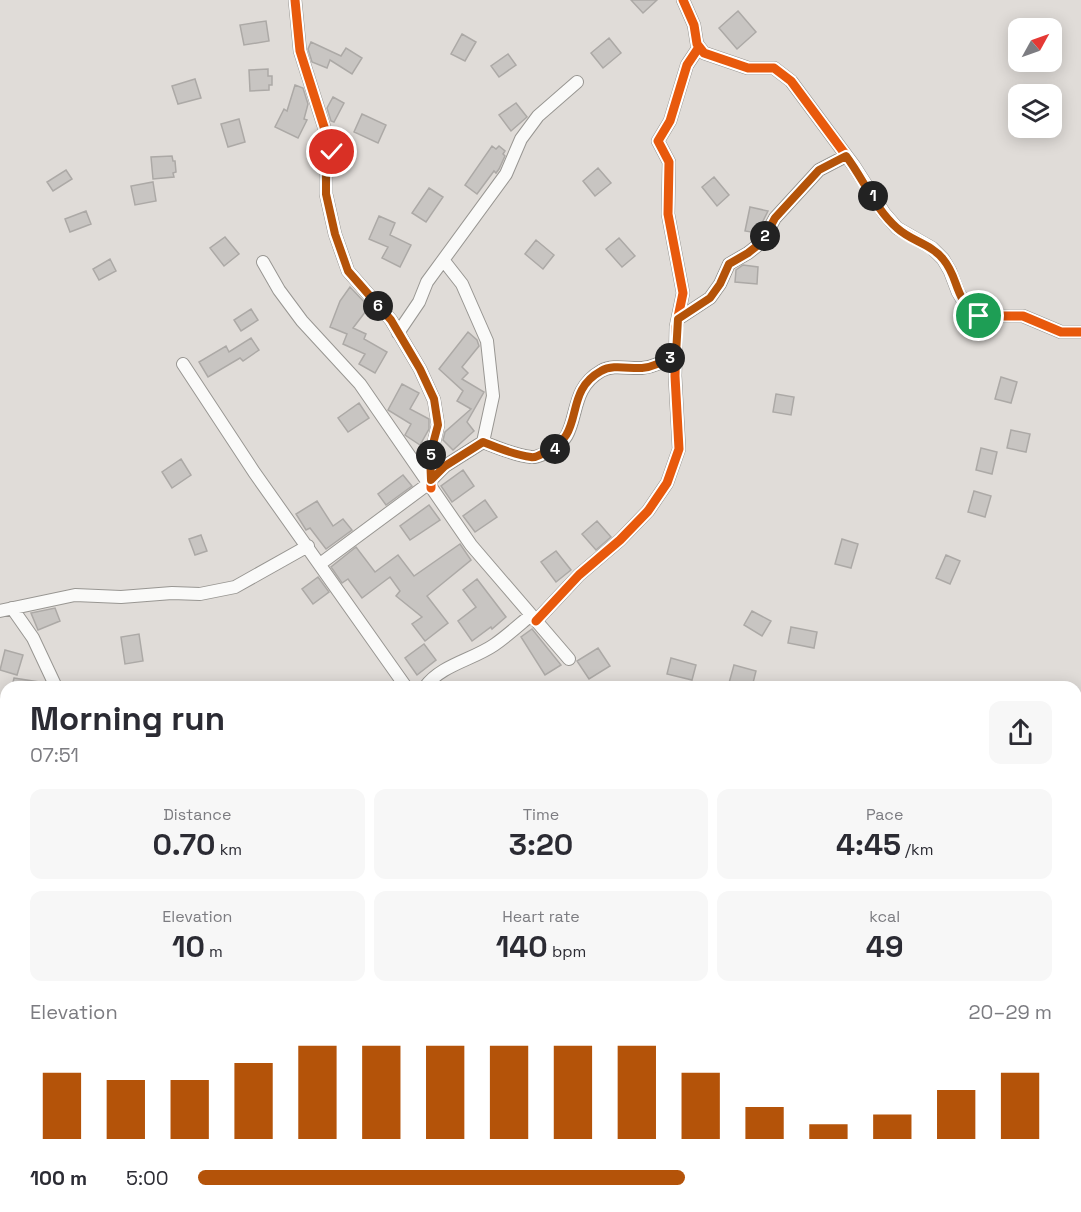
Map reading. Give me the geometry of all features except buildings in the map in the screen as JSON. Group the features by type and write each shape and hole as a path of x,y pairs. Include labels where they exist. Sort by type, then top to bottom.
{"street":[{"path":"295,0 300,51 332,152 326,171 326,194 335,234 348,271 391,320 420,369 434,399 438,425 430,455 430,484"},
{"path":"683,0 694,25 699,47 704,53 748,68 774,68 791,81 884,213 897,228 932,248 943,259 968,309 979,316 1023,316 1061,332 1081,332"},
{"path":"430,681 446,669 493,646 534,618 620,540 648,511 667,483 679,449 676,354 678,319 683,292 668,214 669,162 658,141 670,121 687,65 699,47"},
{"path":"398,333 419,302 428,282 506,174 521,139 538,116 577,82"},
{"path":"678,319 710,298 720,284 729,264 762,242 775,218 819,170 846,156"},
{"path":"320,564 430,484 445,466 483,442 493,396 487,341 462,284 444,261"},
{"path":"263,262 279,290 302,321 360,384 471,545 569,659"},
{"path":"483,442 511,453 534,458 555,449 566,438 572,423 576,401 586,383 603,370 619,367 644,368 659,364 676,354"},
{"path":"183,364 254,472 402,681"},
{"path":"6,609 75,595 121,597 172,593 200,594 235,587 308,546"},
{"path":"6,609 33,638 53,681"}],"cycle path":[{"path":"295,0 300,51 332,152 326,171 326,194 335,234 348,271 391,320 420,369 434,400 438,425 431,455 431,488"},
{"path":"683,0 694,25 697,44 704,53 748,68 774,68 791,81 854,166 884,213 897,228 932,248 943,259 968,309 979,316 1023,316 1061,332 1081,332"},
{"path":"536,621 579,575 620,540 648,511 667,483 679,449 675,376 676,327 683,293 668,214 669,162 658,141 670,121 687,65 699,47"}],"route":[{"path":"332,152 326,171 326,194 335,234 348,271 391,320 420,369 434,399 438,425 430,455 431,480 445,466 483,442 511,453 534,458 555,449 566,438 572,423 576,401 586,383 603,370 619,367 644,368 659,364 676,354 678,319 710,298 720,284 729,264 762,242 775,218 796,192 819,170 846,156 884,213 897,228 932,248 943,259 968,309 979,316"}]}
